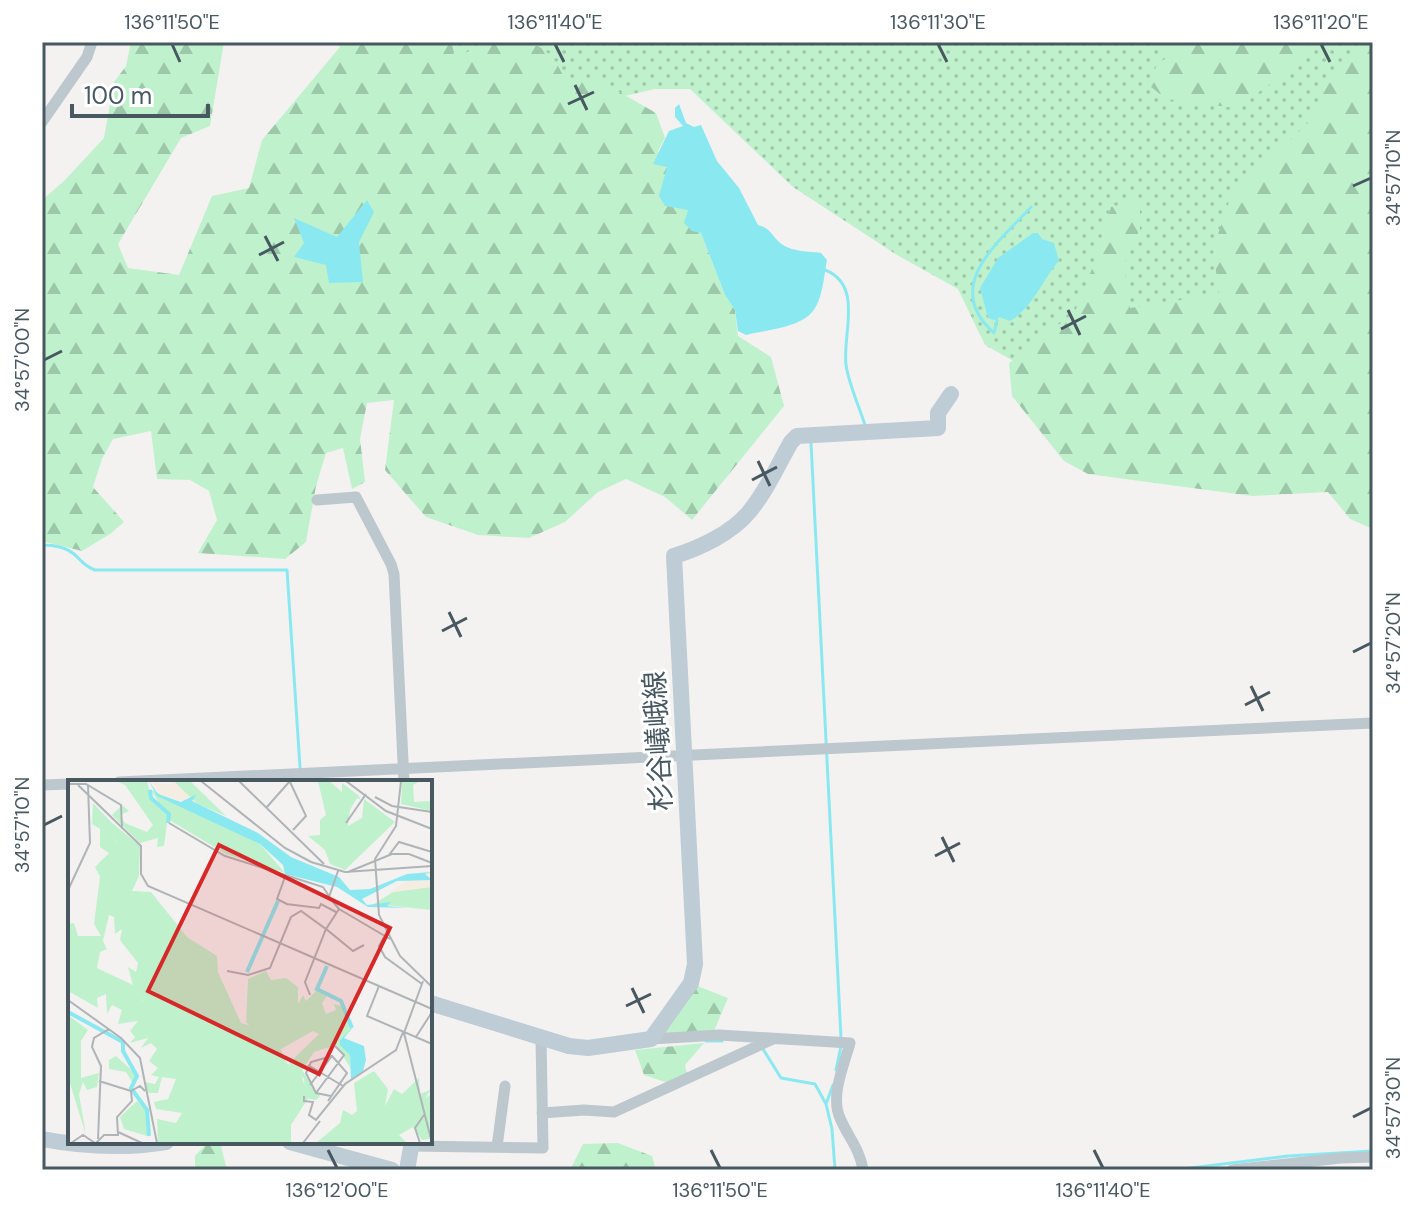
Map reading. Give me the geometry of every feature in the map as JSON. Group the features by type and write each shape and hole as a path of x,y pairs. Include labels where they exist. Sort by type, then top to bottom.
{"main road":[{"name":"杉谷嶬峨線","path":"651,1039 694,975 674,556 702,546 740,521 758,499 797,436 938,428 938,413 951,394"},
{"path":"432,1004 569,1046 588,1048 651,1039"},
{"path":"42,1139 68,1144"},
{"path":"69,1144 109,1147 143,1144"},
{"path":"297,1144 392,1170"},
{"path":"407,1170 412,1144"}],"street":[{"path":"42,122 87,57 92,42"},
{"path":"317,500 356,497 391,564 394,574 404,780"},
{"path":"157,780 1373,723"},
{"path":"42,785 68,784"},
{"path":"651,1039 719,1035 850,1043 836,1102 841,1120 859,1150 863,1170"},
{"path":"542,1113 584,1110 614,1112 776,1037"},
{"path":"412,1144 543,1148 541,1039"},
{"path":"497,1147 505,1086"},
{"path":"1232,1170 1373,1157"}],"green space":[{"path":"131,42 224,42 210,126 181,138 118,244 128,268 179,275 212,196 249,188 262,140 340,47 334,42 452,42 454,57 491,44 530,43 552,57 568,85 593,77 656,113 665,138 658,151 701,233 725,295 735,310 738,336 771,357 784,406 692,520 665,497 626,479 598,492 565,522 529,538 478,535 426,517 385,470 394,400 367,403 360,439 365,482 352,489 343,448 326,453 316,486 306,542 285,559 198,553 217,520 209,491 190,480 157,479 151,431 113,439 102,459 93,487 124,522 82,551 42,541 42,200 104,138 114,82 126,66"},
{"path":"406,42 1373,42 1233,299 1026,368 985,345 958,289 897,255 793,187 690,89 655,89 581,106"},
{"path":"1161,42 1311,42 1283,75 1236,108 1166,99 1150,86 1157,63 1169,57"},
{"path":"1364,42 1373,42 1373,529 1350,519 1328,492 1252,496 1088,474 1064,461 1012,396 1009,363 1075,312 1111,207 1140,200 1140,229 1124,264 1130,308 1219,294 1213,249 1231,196 1313,118 1328,76"},
{"path":"695,985 728,998 714,1031 661,1034"},
{"path":"704,1043 685,1065 687,1075 668,1083 644,1075 635,1050"},
{"path":"618,1143 652,1156 656,1170 570,1170 583,1144"},
{"path":"206,1144 220,1144 227,1170 195,1170 195,1156"}],"water":[{"path":"679,104 686,123 694,127 701,125 717,161 739,188 758,225 787,247 821,253 827,260 821,293 807,317 782,328 746,335 738,331 735,310 725,295 701,233 692,231 684,223 688,210 665,206 659,196 667,167 653,164 669,131 683,126 675,117 675,108"},
{"path":"367,200 374,212 359,242 363,282 329,283 326,265 294,257 304,243 294,218 337,237"},
{"path":"1033,233 1054,243 1059,261 1018,315 1010,321 999,317 997,321 988,318 980,288 998,258"}],"waterway":[{"path":"997,321 994,333 979,316 973,298 974,282 991,250 1031,207"},
{"path":"825,270 837,277 848,299 846,365 865,425"},
{"path":"811,443 841,1038"},
{"path":"42,545 67,550 95,570 287,570 301,780"},
{"path":"706,1041 722,1041"},
{"path":"836,1070 841,1046"},
{"path":"763,1049 781,1078 815,1084 826,1104"},
{"path":"833,1085 826,1104 832,1129 835,1170"},
{"path":"1174,1170 1288,1156 1373,1151"}]}
